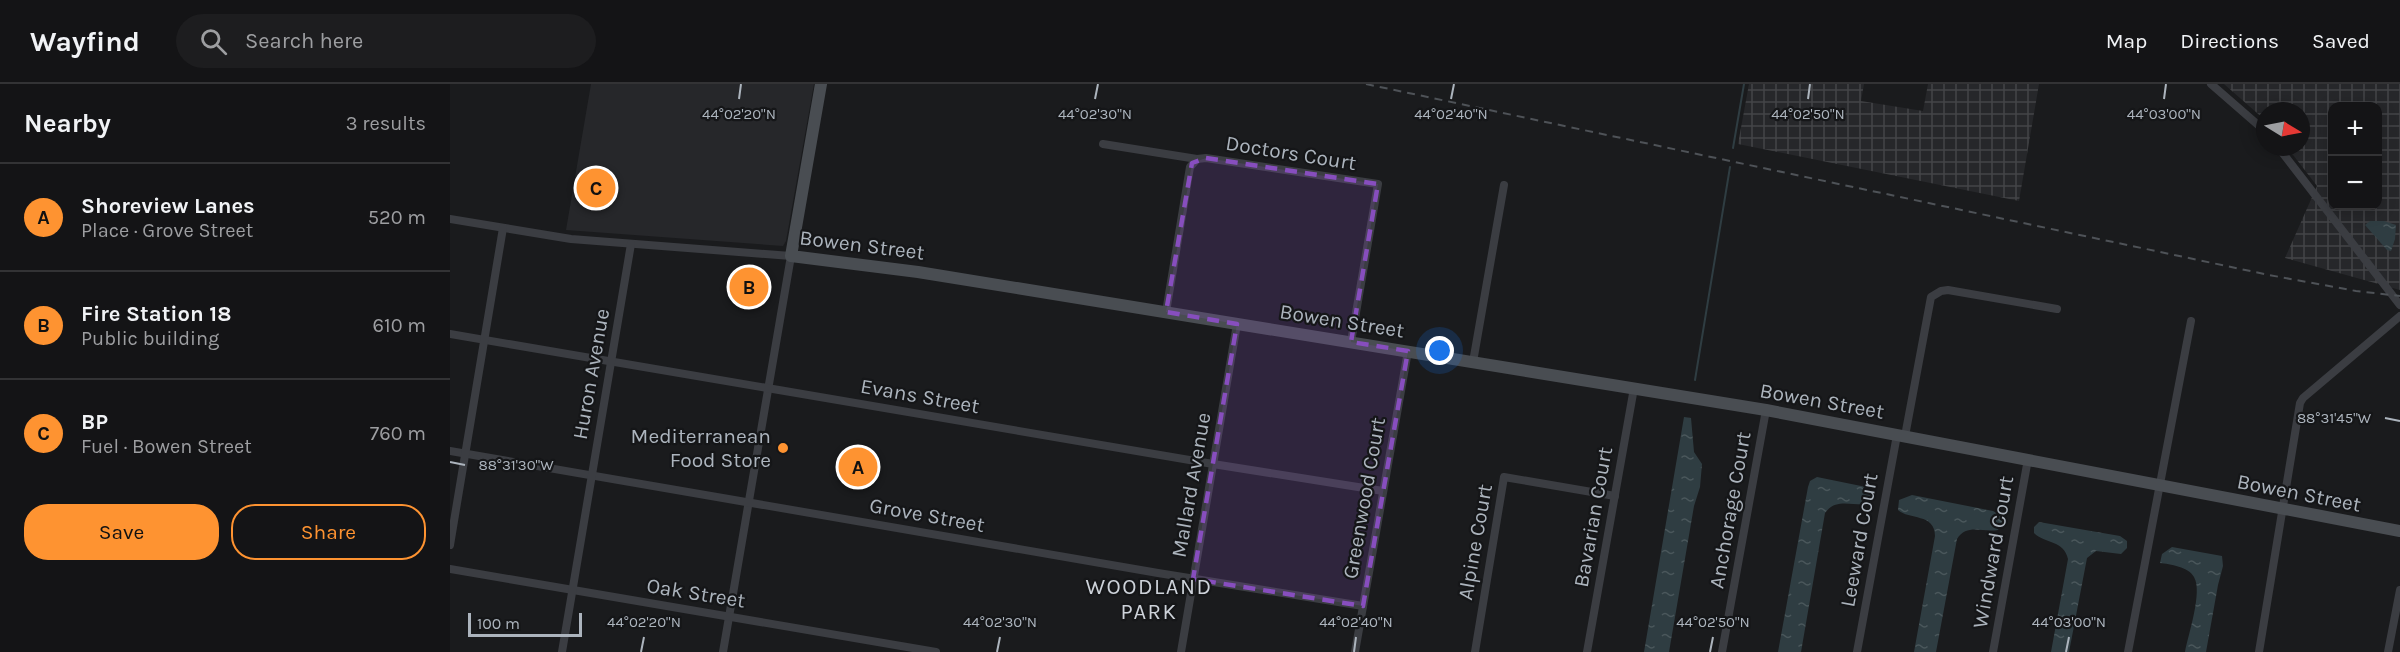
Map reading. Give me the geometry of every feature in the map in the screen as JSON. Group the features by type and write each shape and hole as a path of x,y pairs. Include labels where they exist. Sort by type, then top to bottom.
{"main road":[{"path":"791,256 821,84"},
{"name":"Bowen Street","path":"791,256 918,272 1766,410 2400,531"}],"street":[{"path":"2214,85 2256,123"},
{"path":"1103,144 1197,159"},
{"path":"2285,156 2400,305"},
{"name":"Doctors Court","path":"1166,312 1190,167 1197,159 1206,158 1378,184 1351,342"},
{"path":"1473,362 1504,185"},
{"name":"Bowen Street","path":"450,219 571,239 791,256"},
{"path":"450,545 503,228"},
{"name":"Huron Avenue","path":"562,652 631,244"},
{"path":"723,652 791,256"},
{"name":"Leeward Court","path":"1857,652 1901,435 1932,297 1941,291 1948,290 2057,309"},
{"path":"2259,652 2300,403 2303,398 2400,316"},
{"path":"2128,652 2191,321"},
{"name":"Mallard Avenue","path":"1181,652 1237,324"},
{"name":"Evans Street","path":"450,334 1383,491"},
{"name":"Greenwood Court","path":"1355,652 1408,351"},
{"name":"Bavarian Court","path":"1587,652 1634,388"},
{"name":"Anchorage Court","path":"1722,652 1766,410"},
{"name":"Grove Street","path":"450,451 1193,579 1363,606"},
{"name":"Windward Court","path":"1993,652 2028,459"},
{"name":"Alpine Court","path":"1474,652 1504,477 1615,496"},
{"name":"Oak Street","path":"450,569 936,652"},
{"path":"2388,652 2400,590"}],"highlighted area":[{"path":"1206,158 1378,184 1351,342 1408,351 1363,606 1193,579 1237,324 1166,312 1192,163"}],"shaded area":[{"path":"591,84 814,84 786,241 783,246 566,230"},
{"path":"1749,84 1864,84 1861,101 1923,111 1928,84 2039,84 2019,201 1738,144"},
{"path":"2224,84 2400,84 2400,290 2285,258 2317,186 2294,156 2310,156 2310,102 2256,102 2256,112"}],"water":[{"path":"2370,221 2384,221 2396,225 2391,251 2387,250 2365,225"},
{"path":"1684,417 1691,418 1694,452 1702,464 1700,487 1694,506 1669,652 1644,652"},
{"path":"1817,477 1866,487 1872,495 1870,504 1834,505 1825,513 1801,652 1778,652 1808,487 1810,481"},
{"path":"1912,495 1993,511 2000,515 2003,522 1998,530 1970,530 1961,534 1957,539 1936,652 1914,652 1935,536 1934,529 1926,520 1898,510 1899,500"},
{"path":"2039,522 2120,536 2127,541 2127,548 2121,554 2096,551 2087,558 2069,652 2051,652 2068,559 2063,548 2034,533 2034,527"},
{"path":"2172,547 2222,556 2223,566 2206,652 2185,652 2196,603 2196,584 2194,577 2188,571 2160,563 2162,554"}],"waterway":[{"path":"1733,148 1744,84"},
{"path":"1695,380 1730,167"}],"railway":[{"path":"1366,84 2269,275 2356,291 2400,296"}],"place":[{"name":"BP","path":"596,188"},
{"name":"Fire Station 18","path":"749,287"},
{"name":"Mediterranean Food Store","path":"783,448"},
{"name":"Shoreview Lanes","path":"858,467"}],"district":[{"name":"WOODLAND PARK","path":"1149,600"}]}
